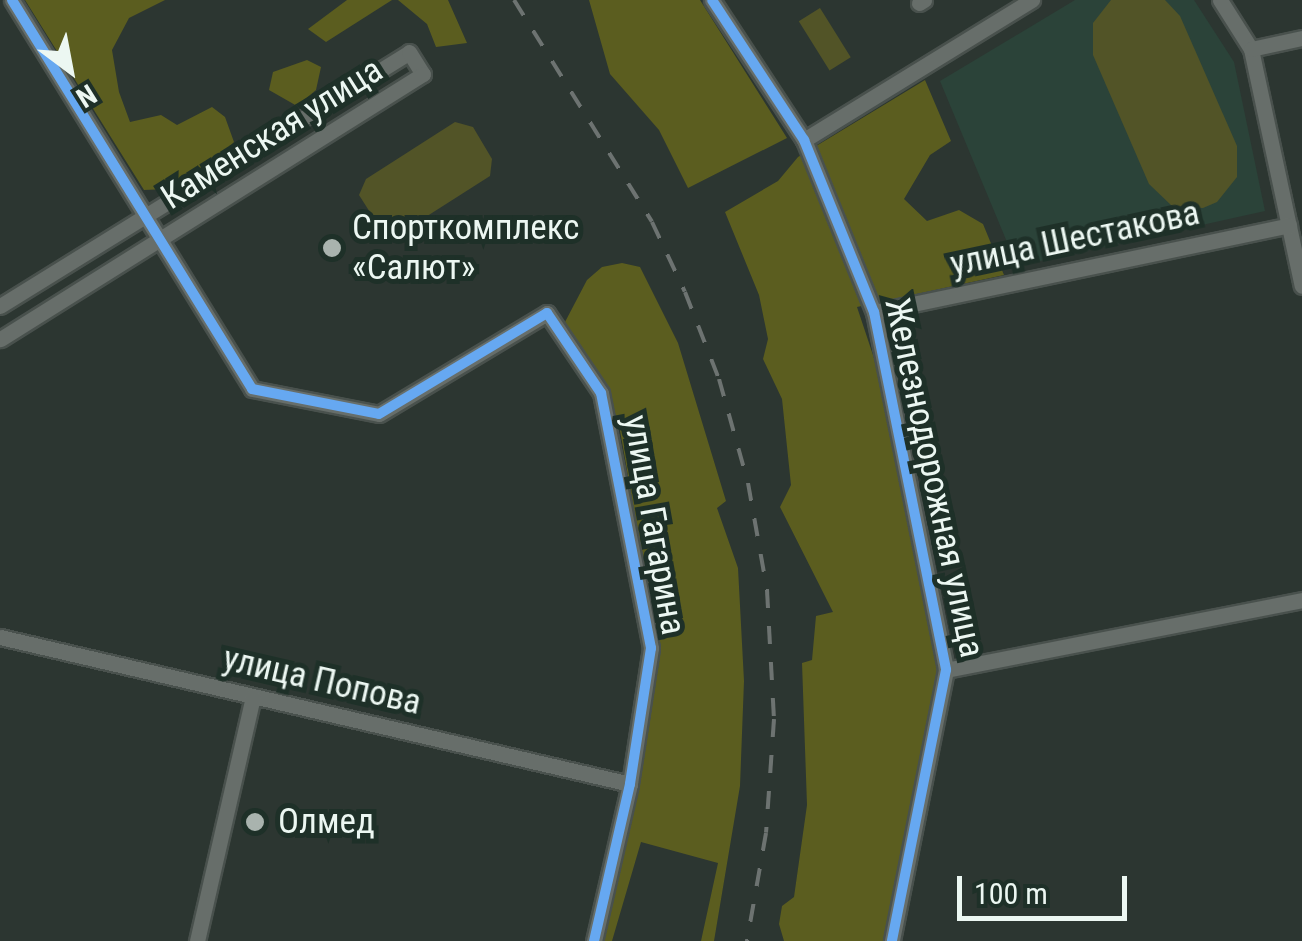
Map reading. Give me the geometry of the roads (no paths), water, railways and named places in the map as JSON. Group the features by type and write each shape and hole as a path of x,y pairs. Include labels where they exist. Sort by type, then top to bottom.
{"street":[{"name":"улица Гагарина","path":"12,0 252,388 379,414 547,313 602,393 651,648 630,784 594,941"},
{"name":"Железнодорожная улица","path":"712,0 804,140 874,312 946,670 892,941"},
{"path":"1220,0 1251,49 1302,286"},
{"path":"804,140 1025,2"},
{"path":"1251,49 1302,38"},
{"name":"Каменская улица","path":"0,306 409,52 424,74 0,339"},
{"name":"улица Шестакова","path":"874,312 1289,226"},
{"path":"946,670 1302,600"},
{"name":"улица Попова","path":"0,637 630,784"},
{"path":"197,941 253,696"}],"railway":[{"path":"514,0 652,222 719,379 748,483 767,590 774,719 766,833 747,941"}],"place":[{"name":"Спорткомплекс «Салют»","path":"332,248"},
{"name":"Олмед","path":"255,822"}]}
